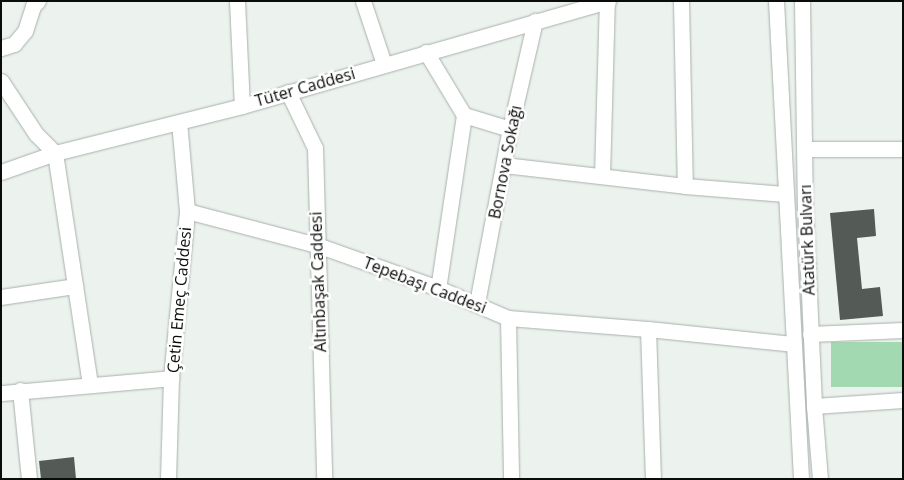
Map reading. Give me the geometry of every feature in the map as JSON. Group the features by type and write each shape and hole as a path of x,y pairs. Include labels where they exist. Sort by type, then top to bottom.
{"street":[{"path":"1,48 14,44 25,31 33,6 38,1"},
{"path":"237,1 242,106"},
{"path":"363,1 384,64"},
{"path":"602,176 608,1"},
{"name":"Tüter Caddesi","path":"1,172 56,153 242,106 608,1"},
{"path":"680,1 685,186"},
{"path":"776,1 792,344 801,479"},
{"name":"Atatürk Bulvarı","path":"802,1 810,334 820,479"},
{"name":"Bornova Sokağı","path":"477,303 510,129 535,21"},
{"path":"426,52 464,115 438,288"},
{"path":"1,81 11,99 36,134 56,153 90,384"},
{"name":"Altınbaşak Caddesi","path":"288,92 315,148 316,245 324,479"},
{"path":"464,115 510,129"},
{"name":"Çetin Emeç Caddesi","path":"168,479 171,378 187,211 180,122"},
{"path":"805,150 903,149"},
{"path":"504,165 685,186 785,194"},
{"name":"Tepebaşı Caddesi","path":"187,211 316,245 438,288 477,303 508,318 511,479"},
{"path":"1,297 75,286"},
{"path":"508,318 648,329 792,344"},
{"path":"648,329 653,479"},
{"path":"810,334 903,330"},
{"path":"1,393 171,378"},
{"path":"20,390 30,479"},
{"path":"814,406 903,400"}],"green space":[{"path":"831,342 903,342 903,387 831,387"}],"building":[{"path":"874,209 876,236 857,238 862,289 880,287 883,316 840,320 830,213"},
{"path":"74,457 76,479 41,479 39,461"}]}
